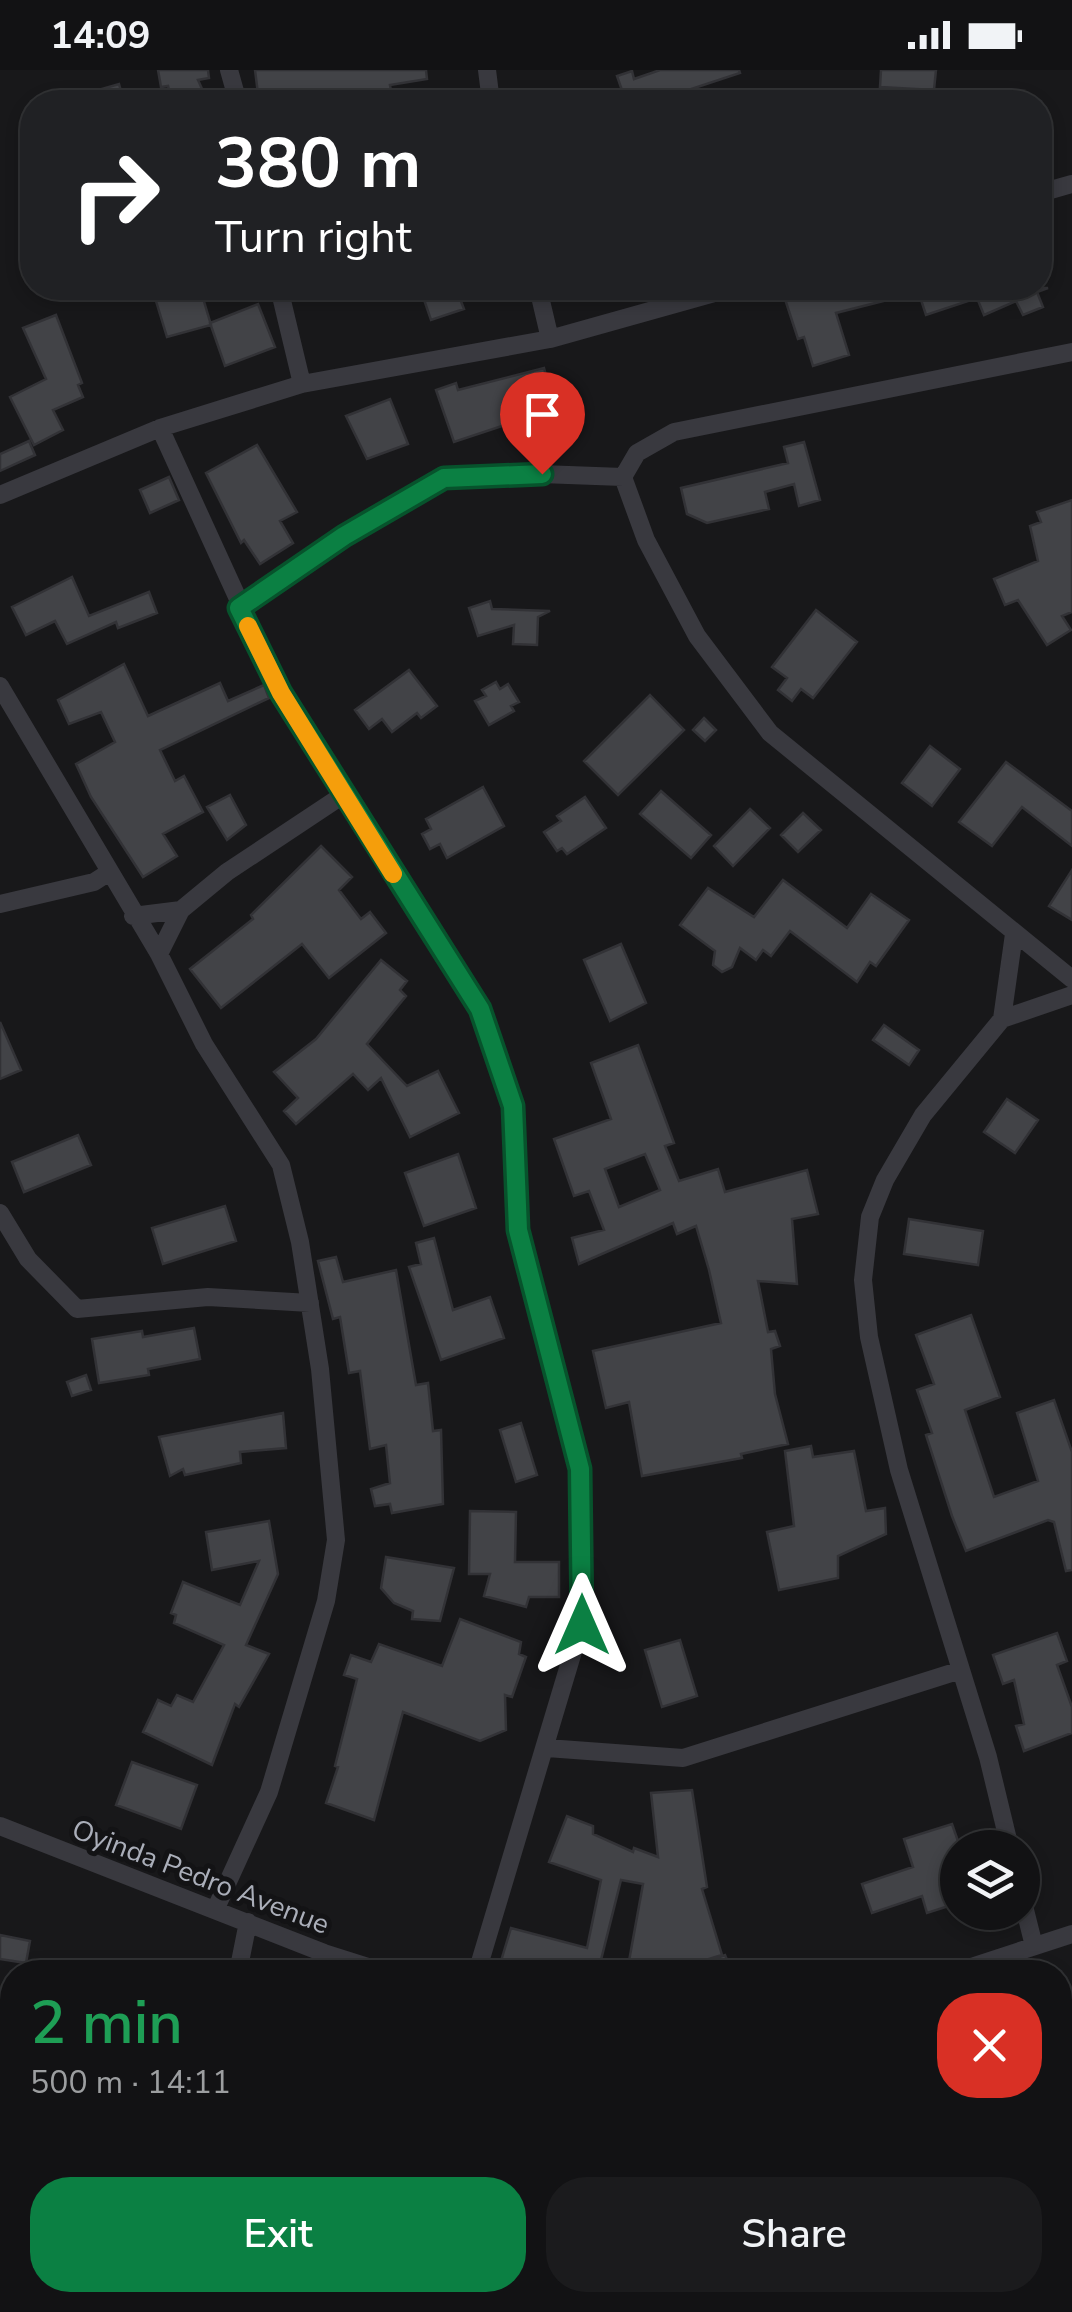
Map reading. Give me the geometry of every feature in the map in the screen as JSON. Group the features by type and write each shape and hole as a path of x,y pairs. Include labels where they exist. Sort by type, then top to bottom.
{"street":[{"path":"282,300 302,384"},
{"path":"541,300 550,339"},
{"path":"0,495 160,428 302,384 550,339 689,300"},
{"path":"1072,352 674,432 637,454 624,477 646,540 697,636 770,733 1072,979"},
{"path":"160,428 281,693 480,1009 513,1106 518,1230 580,1469 582,1625 480,1960"},
{"path":"239,608 344,536 444,478 542,474 624,477"},
{"path":"0,686 108,874 159,954 204,1044 282,1165 310,1302 336,1540 326,1602 268,1792 216,1908"},
{"path":"159,954 181,910 227,872 343,795"},
{"path":"0,904 94,882 108,874"},
{"path":"133,916 181,910"},
{"path":"1002,1019 1014,934"},
{"path":"1005,1830 899,1470 868,1337 863,1280 870,1217 922,1115 1002,1019 1072,995"},
{"path":"0,1213 28,1259 76,1310 208,1296 310,1302"},
{"path":"547,1748 683,1758 961,1670"},
{"name":"Oyinda Pedro Avenue","path":"0,1826 351,1960"},
{"path":"240,1960 248,1922"},
{"path":"1030,1930 1034,1946"},
{"path":"992,1960 1072,1934"}],"building":[{"path":"158,70 208,70 209,78 198,80 203,90 161,87"},
{"path":"255,70 426,70 427,79 390,85 391,90 258,90"},
{"path":"660,70 740,73 688,90 622,90 617,76 632,71 634,79"},
{"path":"881,70 936,70 934,90 880,87"},
{"path":"119,84 121,90 98,90"},
{"path":"156,300 204,300 211,325 167,337"},
{"path":"424,300 461,300 464,309 431,320"},
{"path":"785,300 887,300 836,313 849,355 813,366 804,337 798,339"},
{"path":"921,300 971,300 926,315"},
{"path":"978,300 1040,300 1043,307 1023,315 1016,301 984,315"},
{"path":"258,304 275,347 225,366 210,323"},
{"path":"56,315 82,383 78,385 83,397 53,410 63,430 34,445 10,397 46,379 23,328"},
{"path":"544,368 557,414 528,422 526,418 454,442 436,390 456,383 458,390"},
{"path":"390,399 408,444 367,459 346,416"},
{"path":"29,441 35,455 0,471 0,454"},
{"path":"804,442 820,500 799,506 794,484 765,492 769,509 707,523 687,514 681,488 788,463 784,447"},
{"path":"257,445 297,512 280,521 293,543 260,564 244,540 241,543 206,473"},
{"path":"169,477 179,500 150,513 140,490"},
{"path":"1072,500 1072,612 1062,616 1071,630 1047,645 1018,600 1005,605 994,579 1038,561 1030,526 1041,522 1037,512"},
{"path":"72,577 89,616 149,592 157,613 118,628 116,622 67,644 55,621 26,635 12,607"},
{"path":"490,601 492,609 550,611 538,617 537,645 513,644 514,625 478,636 469,608"},
{"path":"816,610 857,642 813,698 801,689 792,701 778,690 787,678 772,667"},
{"path":"124,664 148,716 220,683 228,701 264,685 269,698 160,750 175,781 184,776 203,812 163,834 177,856 143,877 91,797 76,764 115,742 101,712 69,724 58,700"},
{"path":"409,670 437,706 421,718 417,713 392,732 382,719 369,729 355,710"},
{"path":"496,682 500,689 508,684 519,702 511,706 514,711 489,725 475,701 486,696 482,690"},
{"path":"650,695 684,730 618,795 584,761"},
{"path":"704,718 716,730 705,741 693,730"},
{"path":"930,746 960,769 932,806 902,783"},
{"path":"1006,762 1072,811 1072,846 1022,807 992,846 959,822"},
{"path":"483,787 504,826 447,858 440,844 430,849 422,834 431,829 426,819"},
{"path":"661,791 711,835 691,858 640,814"},
{"path":"230,795 246,825 227,840 207,807"},
{"path":"585,797 606,828 567,854 562,848 557,851 544,832 561,821 557,816"},
{"path":"750,809 770,828 733,866 714,846"},
{"path":"803,813 821,830 798,852 781,835"},
{"path":"321,846 352,877 339,890 361,919 370,912 386,933 329,978 302,944 221,1008 190,969 253,919 251,915"},
{"path":"1072,870 1072,920 1049,906"},
{"path":"783,880 847,928 871,894 909,920 876,966 870,962 857,982 790,931 771,956 763,950 756,960 740,948 732,967 722,972 713,965 715,951 680,925 708,888 754,917"},
{"path":"621,944 646,1003 610,1021 584,960"},
{"path":"381,960 407,981 400,990 406,996 367,1044 407,1086 438,1071 459,1113 410,1137 381,1078 368,1090 353,1074 296,1124 284,1111 298,1098 274,1072 316,1039"},
{"path":"0,1022 21,1070 0,1079"},
{"path":"884,1025 919,1050 909,1065 873,1040"},
{"path":"638,1045 674,1143 665,1146 679,1181 718,1169 725,1192 807,1170 818,1214 792,1219 797,1284 758,1281 768,1332 775,1331 780,1346 771,1349 775,1394 788,1444 741,1454 742,1458 642,1476 629,1402 606,1408 593,1351 721,1323 696,1226 677,1234 673,1223 579,1264 572,1238 604,1230 589,1191 574,1196 554,1139 611,1119 591,1063","holes":["645,1154 660,1190 619,1207 605,1169"]},
{"path":"1007,1099 1038,1120 1015,1153 984,1132"},
{"path":"78,1135 91,1165 24,1192 12,1162"},
{"path":"458,1154 476,1208 424,1226 405,1173"},
{"path":"225,1206 236,1241 163,1264 152,1228"},
{"path":"909,1219 983,1231 978,1265 904,1254"},
{"path":"434,1238 453,1310 490,1297 504,1338 441,1360 409,1267 421,1264 416,1243"},
{"path":"336,1257 343,1282 396,1270 416,1385 428,1383 433,1431 441,1430 443,1504 392,1513 390,1504 375,1506 371,1489 390,1483 386,1445 370,1449 360,1371 349,1373 340,1317 333,1319 318,1261"},
{"path":"971,1315 1000,1397 965,1410 994,1497 1038,1481 1017,1413 1054,1400 1072,1452 1072,1570 1066,1571 1054,1522 1048,1520 966,1551 952,1516 926,1435 932,1433 917,1390 934,1384 916,1335"},
{"path":"194,1328 200,1359 148,1369 149,1375 99,1383 92,1339 142,1331 143,1337"},
{"path":"86,1375 91,1390 72,1396 67,1382"},
{"path":"283,1413 286,1448 240,1452 241,1463 185,1475 183,1469 170,1476 159,1437"},
{"path":"521,1423 537,1475 516,1482 500,1430"},
{"path":"811,1446 813,1457 854,1451 866,1511 885,1508 886,1534 838,1556 838,1578 779,1590 767,1532 794,1526 785,1451"},
{"path":"470,1511 516,1512 515,1562 559,1562 559,1597 529,1597 526,1607 484,1596 490,1574 469,1574"},
{"path":"269,1521 278,1574 246,1645 269,1654 239,1707 235,1704 212,1765 143,1732 158,1700 171,1706 177,1695 193,1702 224,1645 174,1623 176,1615 171,1613 183,1582 240,1605 259,1561 212,1570 206,1532"},
{"path":"386,1557 454,1568 440,1621 412,1619 413,1611 394,1603 381,1588"},
{"path":"460,1619 521,1642 519,1654 526,1657 512,1697 505,1695 506,1730 480,1741 403,1712 374,1820 326,1803 357,1679 344,1675 351,1655 371,1662 379,1644 442,1666"},
{"path":"1057,1633 1067,1661 1057,1665 1072,1707 1072,1733 1024,1751 1016,1726 1024,1724 1014,1680 1003,1684 993,1655"},
{"path":"680,1640 697,1696 662,1707 645,1650"},
{"path":"132,1762 197,1785 181,1829 116,1805"},
{"path":"692,1790 707,1887 702,1889 722,1955 706,1960 629,1960 643,1884 621,1880 601,1960 501,1960 511,1928 587,1948 601,1880 549,1862 567,1816 593,1826 593,1834 633,1852 634,1848 658,1857 651,1793"},
{"path":"952,1824 954,1830 940,1830 940,1909 927,1913 922,1896 872,1913 862,1884 913,1867 904,1839"},
{"path":"0,1935 30,1941 27,1960 0,1959"}],"slow traffic":[{"path":"248,626 281,693 393,874"}],"route":[{"path":"542,474 444,478 344,536 239,608 281,693 480,1009 513,1106 518,1230 580,1469 582,1625"}]}
